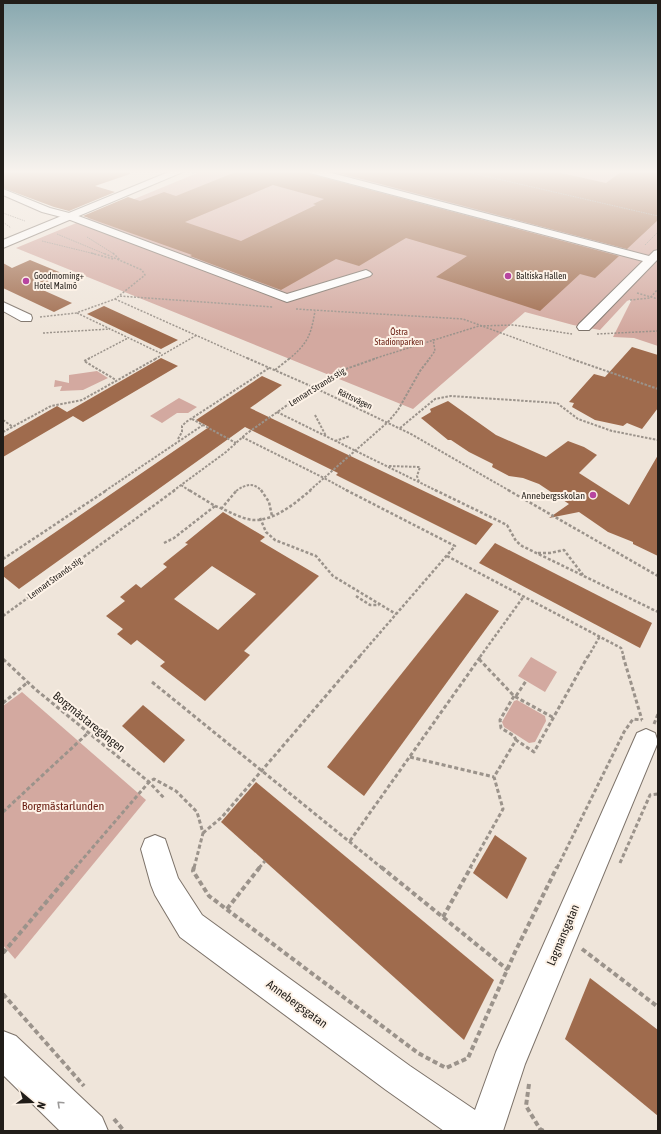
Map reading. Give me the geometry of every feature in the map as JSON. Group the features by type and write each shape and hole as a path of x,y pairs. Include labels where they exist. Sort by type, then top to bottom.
{"main road":[{"path":"3,244 50,224"},
{"path":"3,1049 98,1122"}],"street":[{"path":"90,224 287,298 366,274"},
{"path":"523,224 655,257"},
{"path":"582,331 655,257"},
{"path":"3,306 26,318"},
{"name":"Lagmansgatan","path":"484,1131 508,1064 649,728"},
{"name":"Annebergsgatan","path":"155,849 165,886 191,926 398,1078 475,1131"}],"path":[{"path":"26,318 76,313 115,299 145,275 142,270 55,233"},
{"path":"82,235 113,253 121,261"},
{"path":"40,241 121,261"},
{"path":"623,288 658,299"},
{"path":"627,301 651,297 658,289"},
{"name":"Rättsvägen","path":"115,299 270,367 400,428 658,576"},
{"path":"275,370 297,352 307,340 312,330 315,311"},
{"path":"76,313 163,354"},
{"name":"Lennart Strands stig","path":"3,616 181,486 276,412 313,387 343,370 433,339 479,326 514,325 600,334 658,331"},
{"path":"479,326 658,389"},
{"path":"43,333 111,329"},
{"path":"3,432 51,406 82,400 197,335"},
{"path":"116,380 84,361 128,338"},
{"path":"181,486 215,506 252,520 272,516 296,503 388,422 398,410 420,371 432,356 435,345 433,339"},
{"path":"176,442 182,432 182,426 270,367"},
{"path":"400,428 435,399 451,396 557,403 578,419 612,432 658,440"},
{"path":"276,412 507,525 516,541 537,553 658,612"},
{"path":"315,415 321,429 327,437"},
{"path":"192,419 236,443"},
{"path":"3,420 13,427"},
{"path":"3,559 203,425"},
{"path":"335,441 350,436"},
{"path":"203,833 222,817 455,546 242,437"},
{"path":"386,466 420,468 417,476 419,482"},
{"path":"221,508 230,495 237,489 254,484 259,487 267,498 272,516"},
{"path":"164,543 174,538 215,506"},
{"path":"260,518 266,532 275,540 316,556 333,576 396,614"},
{"path":"537,553 550,553 564,550 585,577"},
{"path":"447,556 621,648 649,728"},
{"path":"356,596 370,605 380,605"},
{"path":"350,841 524,596"},
{"path":"526,681 500,720 501,728 534,752 600,636"},
{"name":"Borgmästaregången","path":"3,659 88,733 149,782 164,798"},
{"path":"479,660 515,696 554,718"},
{"path":"3,703 28,682"},
{"path":"152,682 508,970"},
{"path":"3,953 149,782 154,779 176,791 198,812 203,833 193,871 209,896 418,1054 446,1068 468,1058 508,970 624,732 633,719 649,728"},
{"path":"3,812 88,733"},
{"path":"443,917 503,809 494,777 516,740"},
{"path":"410,757 494,777"},
{"path":"618,867 650,795 658,794"},
{"path":"227,909 264,861"},
{"path":"579,956 584,943"},
{"path":"582,949 658,1007"},
{"path":"3,994 87,1089"},
{"path":"530,1078 526,1106 540,1129 544,1131"},
{"path":"98,1122 124,1131"}],"green space":[{"name":"Östra Stadionparken","path":"74,224 658,224 658,346 634,338 613,337 632,299 627,301 600,330 573,325 525,312 413,409 16,248"},
{"path":"97,371 108,378 83,390 60,391 62,386 54,387 55,380 69,383 69,375"},
{"path":"179,398 197,407 188,413 177,413 162,423 150,416"},
{"path":"531,657 557,672 545,692 518,676"},
{"name":"Borgmästarlunden","path":"22,692 146,800 15,959 3,945 3,706"},
{"path":"517,700 545,716 546,721 535,742 529,743 504,727 502,722 514,701"}],"building":[{"path":"105,224 191,224 241,241 277,224 498,224 619,256 595,278 580,274 540,311 436,277 467,256 406,238 359,266 336,259 281,290 190,256 192,255"},
{"path":"532,224 654,224 627,249"},
{"name":"Goodmorning+ Hotel Malmö","path":"30,260 64,274 36,287 72,303 54,312 3,288 3,263 12,268"},
{"path":"104,306 178,340 161,349 87,314"},
{"path":"632,347 658,355 658,408 642,429 627,423 623,426 595,420 572,407 574,403 569,402 594,374 605,377"},
{"path":"161,358 178,366 83,422 73,416 3,457 3,437 57,406 67,412"},
{"path":"262,376 282,385 250,408 493,524 476,545 336,475 338,473 245,427 19,589 3,576 3,568 209,427 196,420"},
{"path":"448,401 496,435 546,457 568,441 584,447 597,455 579,473 629,505 658,455 658,556 633,544 633,542 608,532 579,512 549,518 569,504 539,484 523,478 509,476 492,467 493,464 469,452 451,440 448,440 421,418 431,412 430,409"},
{"path":"223,512 265,537 260,541 319,576 244,651 250,655 205,701 160,666 165,662 137,640 131,645 117,634 123,629 106,616 125,601 120,597 136,584 141,588 167,567 163,564 188,544 185,543","holes":["212,566 256,594 218,630 174,599"]},
{"path":"495,543 652,623 640,648 479,563"},
{"path":"466,593 499,611 364,796 327,767"},
{"path":"143,705 185,740 164,763 122,726"},
{"path":"256,782 494,980 464,1040 221,822"},
{"path":"495,835 527,858 507,899 473,873"},
{"path":"590,978 658,1030 658,1116 565,1039"}],"place":[{"name":"Baltiska Hallen","path":"508,276"},
{"name":"Goodmorning+ Hotel Malmö","path":"26,281"},
{"name":"Annebergsskolan","path":"593,495"}]}
